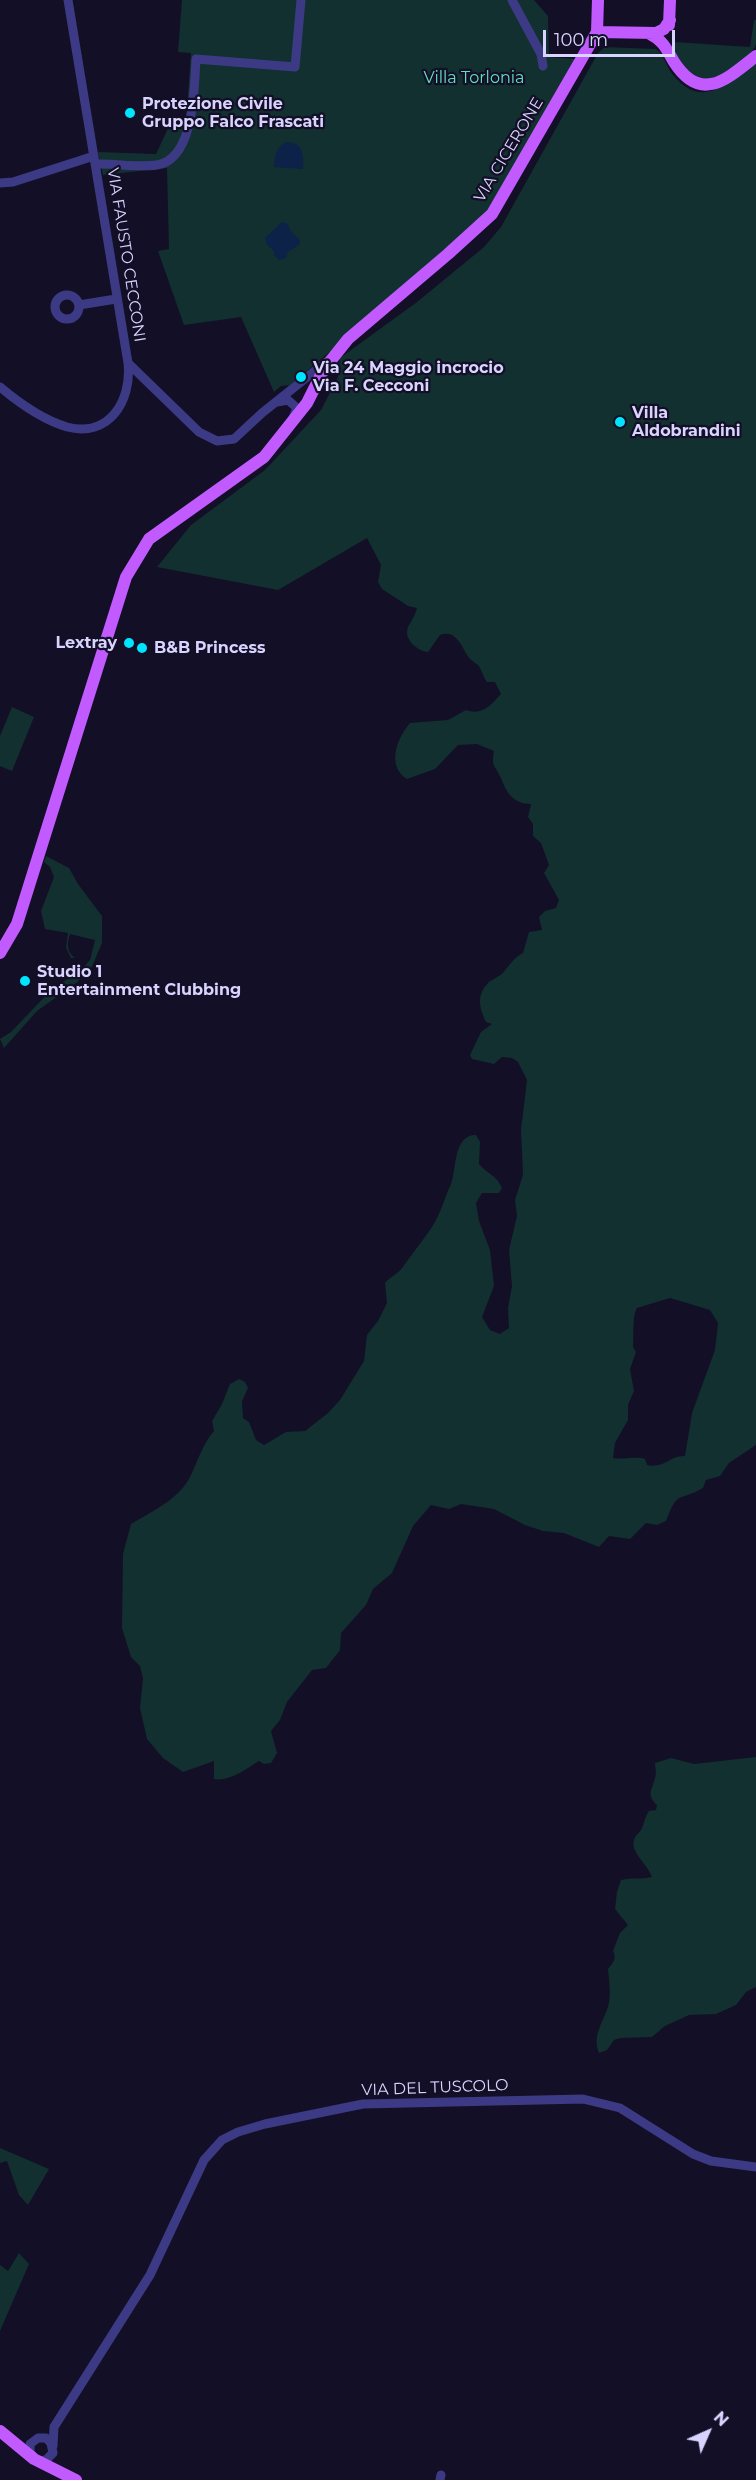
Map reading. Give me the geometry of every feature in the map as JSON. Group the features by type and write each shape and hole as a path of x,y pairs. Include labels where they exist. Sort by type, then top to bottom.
{"main road":[{"path":"597,0 597,32 650,34 661,31 670,20"},
{"path":"667,47 670,0"},
{"name":"VIA CICERONE","path":"0,953 17,924 126,576 149,538 264,457 307,403 324,369 348,339 492,214 597,32"},
{"path":"650,34 667,47 676,64 687,78 696,84 704,85 721,81 756,56"},
{"path":"0,2431 35,2459 76,2480"}],"street":[{"name":"VIA FAUSTO CECCONI","path":"68,0 128,363 199,432 217,441 234,439 339,352"},
{"path":"0,183 13,182 95,160 158,165 174,154 183,142 191,123 196,58 295,66 301,0"},
{"path":"512,0 542,54 543,66"},
{"path":"79,305 116,299"},
{"path":"0,387 28,408 66,426 82,429 97,425 113,416 120,408 128,394 130,378 128,363"},
{"path":"275,403 288,400 297,408 292,422"},
{"name":"VIA DEL TUSCOLO","path":"54,2427 150,2275 204,2160 222,2140 238,2132 259,2125 363,2104 583,2099 620,2108 693,2154 711,2161 756,2167"},
{"path":"53,2448 49,2459 42,2461 35,2459 29,2448 37,2438 54,2427"},
{"path":"54,2427 55,2462 63,2474"},
{"path":"12,2442 19,2443 46,2438 53,2448"}],"green space":[{"name":"Villa Torlonia","path":"182,0 534,0 548,16 549,57 575,59 490,210 332,350 290,385 281,386 274,392 241,317 184,325 158,251 169,249 167,168 103,175 98,152 156,154 171,122 186,122 191,53 178,52"},
{"path":"754,20 756,20 756,44 754,49 743,60 720,75 701,79 689,72 676,55 674,42 750,47"},
{"path":"605,47 656,49 671,73 685,86 695,91 706,92 726,84 756,62 756,1445 729,1463 720,1476 706,1480 703,1488 677,1500 666,1521 657,1525 646,1523 630,1539 609,1536 599,1547 564,1533 543,1531 525,1525 494,1509 461,1504 449,1509 431,1505 413,1526 392,1573 373,1589 366,1605 341,1633 340,1650 326,1668 312,1670 287,1702 280,1720 271,1731 277,1753 271,1763 264,1764 259,1761 226,1779 214,1779 214,1761 183,1772 163,1758 147,1739 140,1708 143,1678 140,1666 131,1657 122,1628 123,1554 131,1524 164,1504 185,1485 203,1447 214,1431 212,1421 230,1384 239,1379 245,1382 248,1388 242,1401 243,1418 249,1422 256,1440 264,1445 286,1432 305,1431 340,1400 364,1361 367,1335 378,1321 387,1303 385,1283 401,1270 433,1225 451,1184 460,1146 469,1136 476,1135 480,1142 479,1164 497,1180 502,1188 499,1193 482,1193 476,1203 479,1221 490,1250 494,1286 482,1317 490,1330 500,1334 509,1328 508,1308 512,1286 509,1250 517,1216 515,1200 523,1175 521,1130 527,1080 518,1062 512,1058 502,1057 494,1064 472,1059 470,1055 481,1032 492,1024 486,1022 482,1011 480,996 482,992 489,982 502,974 523,953 529,932 542,930 539,917 545,911 556,908 559,900 544,873 549,865 541,843 533,836 533,824 528,817 531,804 519,802 505,788 494,766 494,751 477,744 458,745 435,769 407,779 397,767 395,760 398,744 410,723 448,720 466,710 477,712 490,705 501,694 495,682 487,682 478,665 469,658 454,636 440,635 428,652 412,644 407,632 417,608 408,606 382,589 378,582 381,565 367,538 278,590 157,567 191,525 265,470 321,410 338,377 340,358 417,302 484,247 501,227 598,53","holes":["670,1298 710,1310 718,1323 715,1350 692,1413 685,1456 653,1466 647,1465 645,1459 641,1458 613,1458 615,1443 628,1420 628,1405 634,1391 630,1369 636,1352 633,1347 635,1311 637,1308"]},
{"path":"12,707 34,717 12,771 0,766 0,736"},
{"path":"46,856 69,868 102,916 102,943 91,969 76,983 37,1011 4,1048 0,1039 11,1032 54,987 78,973 90,960 95,940 70,934 68,947 75,958 71,958 66,948 68,933 45,929 41,911 54,877 50,867 44,862"},
{"path":"756,1757 756,1987 746,1992 736,2005 716,2014 689,2015 665,2026 652,2037 614,2040 607,2050 599,2053 598,2034 610,1999 608,1969 614,1960 613,1951 620,1933 628,1925 615,1909 617,1892 621,1880 652,1877 633,1845 649,1811 656,1810 657,1805 651,1795 656,1775 655,1763 671,1758 694,1764"},
{"path":"0,2148 49,2169 28,2205 19,2195 7,2161 0,2163"},
{"path":"19,2253 29,2264 0,2331 0,2265 8,2271"}],"water":[{"path":"286,142 296,144 301,150 303,169 274,167 275,156 282,144"},
{"path":"282,222 288,224 290,230 300,240 300,244 288,252 286,258 279,260 267,245 265,238"}],"place":[{"name":"Protezione Civile Gruppo Falco Frascati","path":"130,113"},
{"name":"Via 24 Maggio incrocio Via F. Cecconi","path":"301,377"},
{"name":"Villa Aldobrandini","path":"620,422"},
{"name":"Lextray","path":"129,643"},
{"name":"B&B Princess","path":"142,648"},
{"name":"Studio 1 Entertainment Clubbing","path":"25,981"}]}
